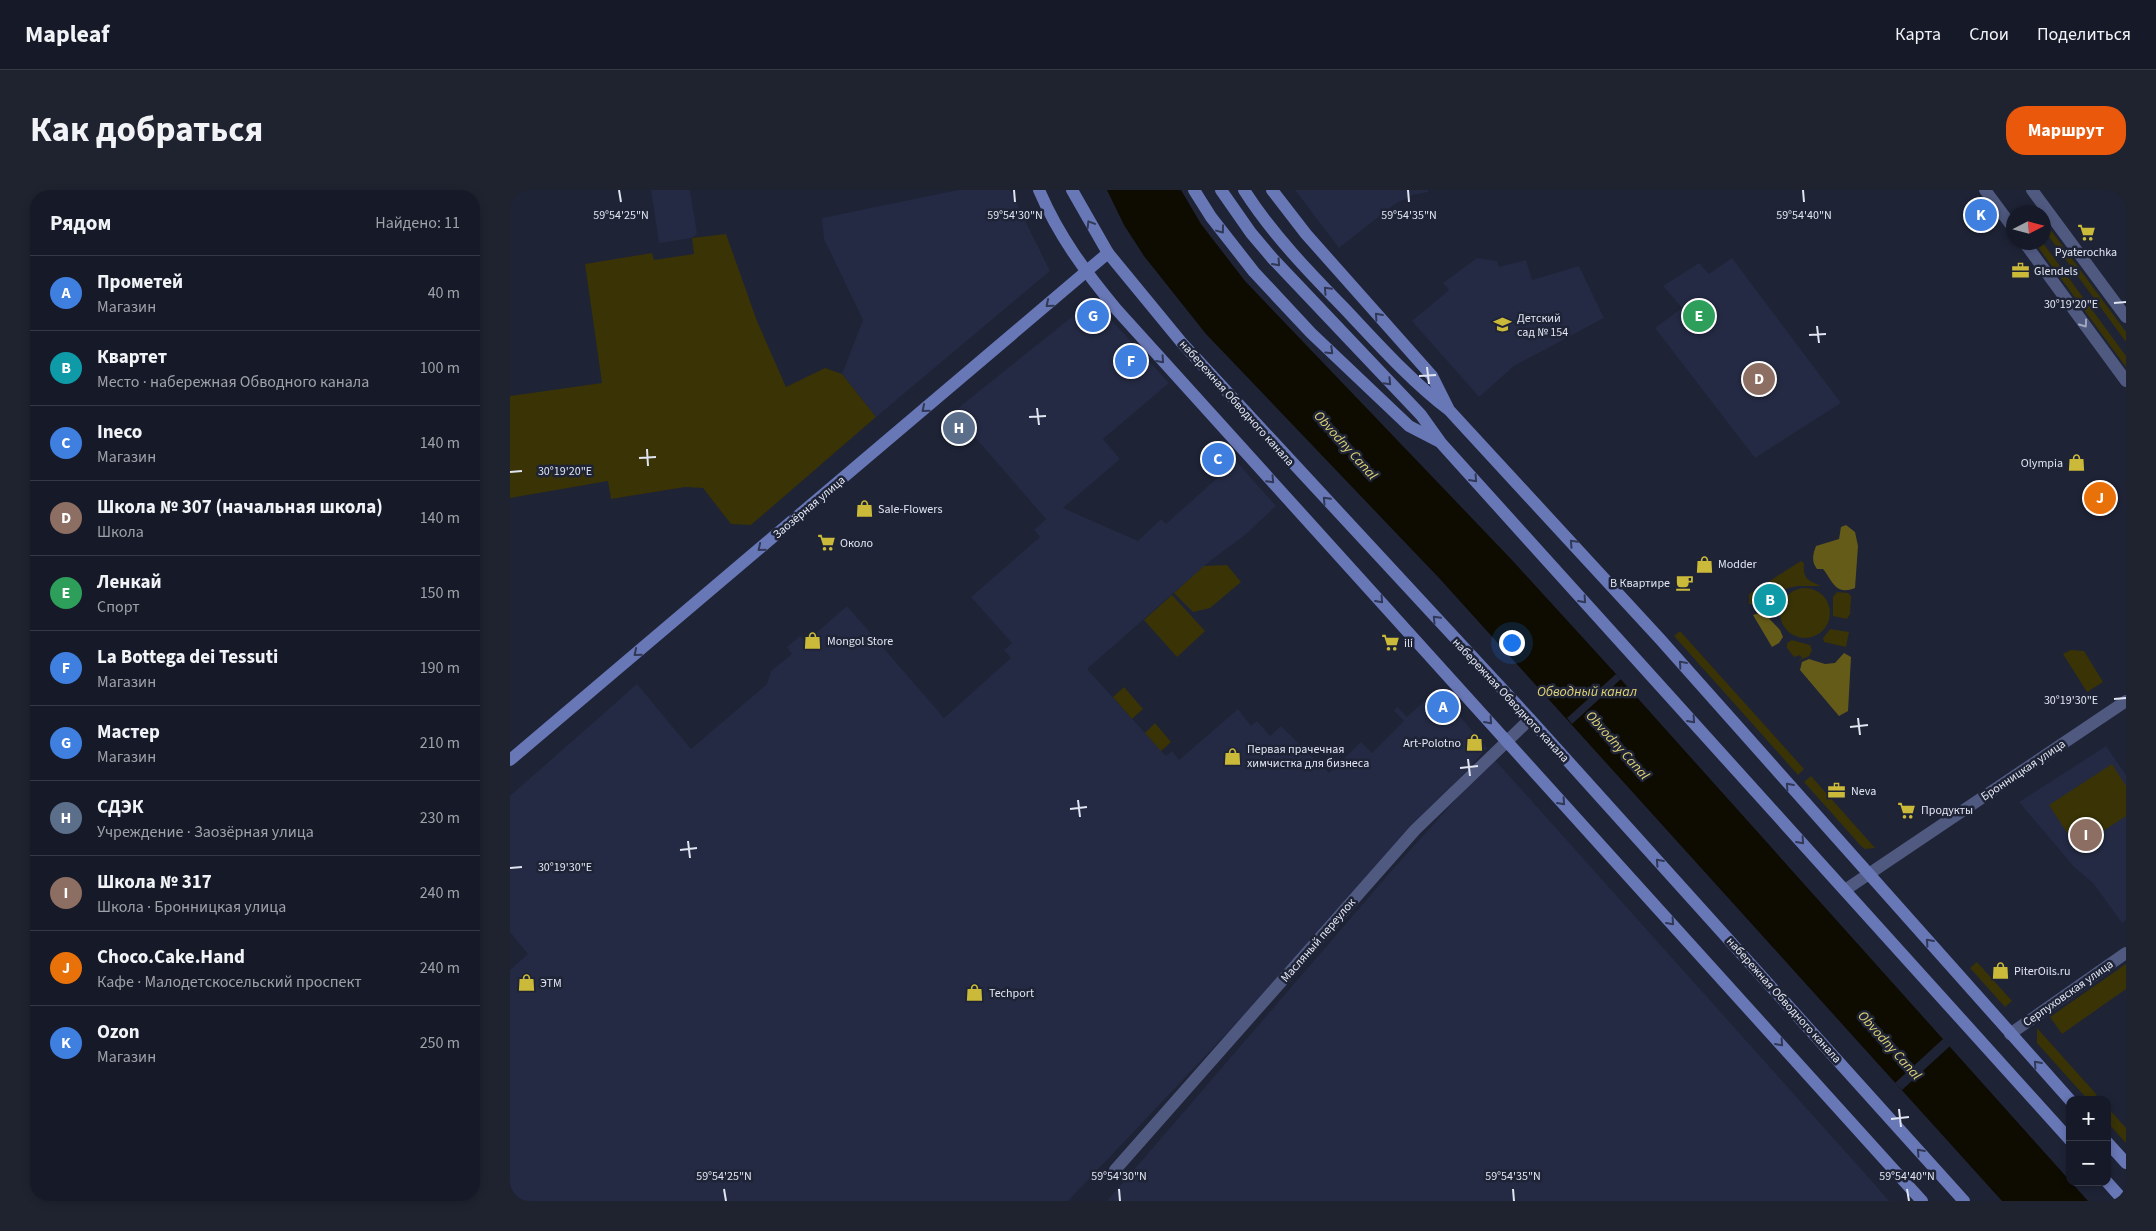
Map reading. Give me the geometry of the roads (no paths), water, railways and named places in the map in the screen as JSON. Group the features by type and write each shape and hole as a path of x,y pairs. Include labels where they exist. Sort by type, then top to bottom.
{"main road":[{"path":"1038,190 1059,232 1086,272 1149,346 1922,1201"},
{"name":"набережная Обводного канала","path":"1072,190 1108,253 1221,387 1530,719 1964,1201"},
{"path":"1194,190 1211,217 1254,272 1311,333 1409,426 1441,443"},
{"path":"1221,190 1251,233 1273,259 1421,416 1441,443 2066,1136"},
{"path":"1244,190 1267,223 1314,276 1420,388 1449,410 1619,594 2066,1096"},
{"path":"1272,190 1306,234 1432,376 1449,410"},
{"name":"Заозёрная улица","path":"510,760 1108,253"},
{"path":"2111,1146 2126,1162"},
{"path":"2111,1186 2124,1201"}],"street":[{"path":"1985,190 2006,218"},
{"path":"2032,190 2126,317"},
{"path":"2030,250 2126,381"},
{"name":"Бронницкая улица","path":"1845,890 2126,701"},
{"name":"Масляный переулок","path":"1115,1170 1415,830 1506,740 1530,719"},
{"name":"Серпуховская улица","path":"2010,1034 2126,953"}],"water":[{"name":"Обводный канал","path":"1107,190 1181,190 1201,224 1245,281 1511,559 2066,1176 2066,1186 2075,1186 2088,1201 2002,1201 1440,579 1206,334 1144,256 1124,225"}],"place":[{"name":"Ozon","path":"1981,215"},
{"name":"Pyaterochka","path":"2086,233"},
{"name":"Glendels","path":"2020,271"},
{"name":"Мастер","path":"1093,316"},
{"name":"Ленкай","path":"1699,316"},
{"name":"Детский сад № 154","path":"1503,325"},
{"name":"La Bottega dei Tessuti","path":"1131,361"},
{"name":"Школа № 307 (начальная школа)","path":"1759,379"},
{"name":"СДЭК","path":"959,428"},
{"name":"Ineco","path":"1218,459"},
{"name":"Olympia","path":"2077,463"},
{"name":"Choco.Cake.Hand","path":"2100,498"},
{"name":"Sale-Flowers","path":"864,509"},
{"name":"Около","path":"826,543"},
{"name":"Modder","path":"1704,564"},
{"name":"В Квартире","path":"1684,583"},
{"name":"Квартет","path":"1770,600"},
{"name":"Mongol Store","path":"813,641"},
{"name":"ili","path":"1390,643"},
{"name":"Прометей","path":"1443,707"},
{"name":"Art-Polotno","path":"1475,743"},
{"name":"Первая прачечная химчистка для бизнеса","path":"1233,756"},
{"name":"Neva","path":"1837,791"},
{"name":"Продукты","path":"1907,810"},
{"name":"Школа № 317","path":"2086,835"},
{"name":"PiterOils.ru","path":"2000,971"},
{"name":"ЭТМ","path":"526,983"},
{"name":"Techport","path":"975,993"}],"water label":[{"name":"Obvodny Canal","path":"1346,445"},
{"name":"Obvodny Canal","path":"1618,745"},
{"name":"Obvodny Canal","path":"1890,1045"}]}
